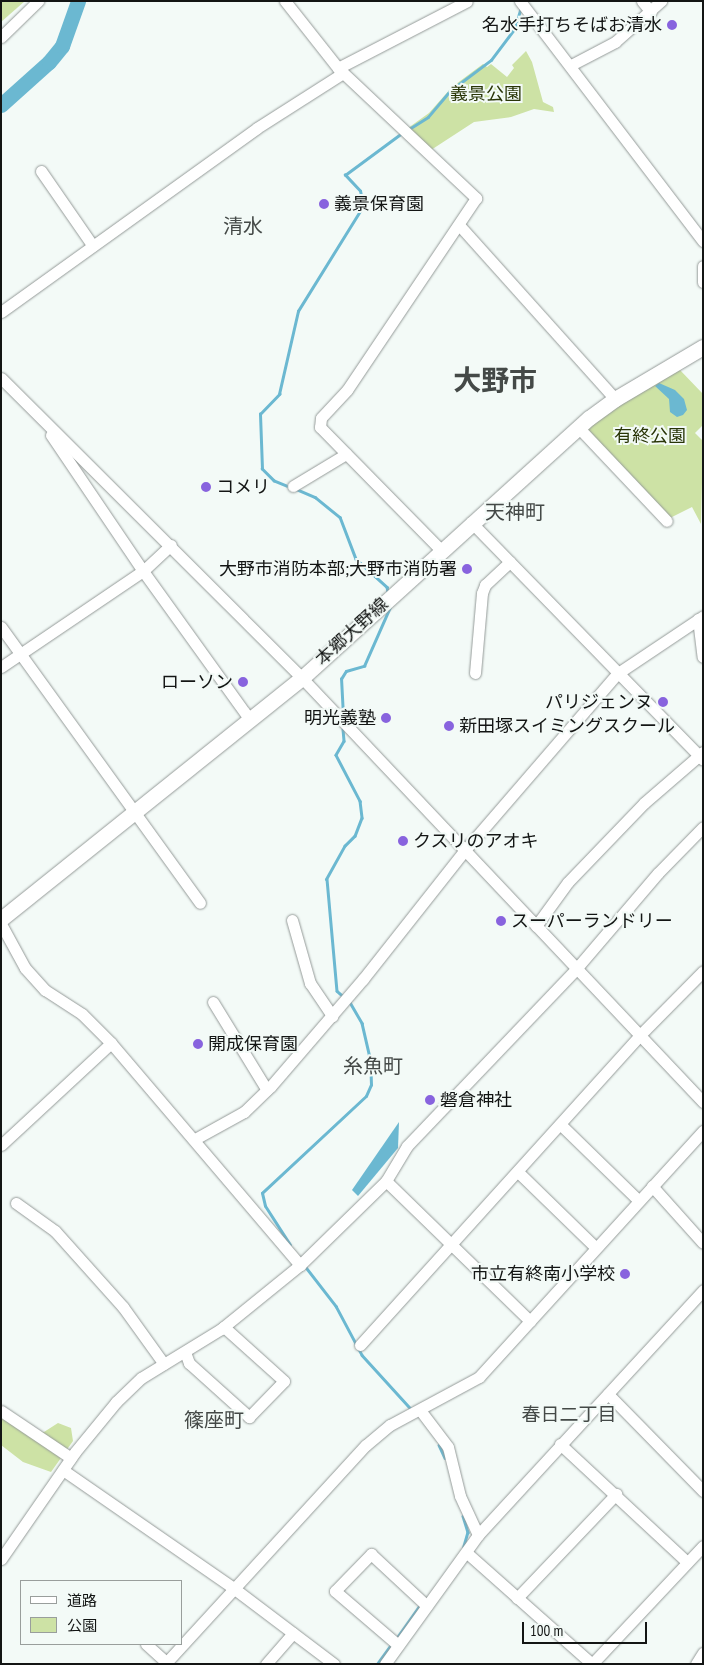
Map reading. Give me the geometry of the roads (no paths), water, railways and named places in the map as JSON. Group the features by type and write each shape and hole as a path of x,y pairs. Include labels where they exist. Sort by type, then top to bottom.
{"main road":[{"name":"本郷大野線","path":"1,919 302,678 471,522 578,427 615,399 703,347"}],"street":[{"path":"1,38 38,1"},
{"path":"285,1 340,71 476,198 347,390 322,418 320,427 441,550"},
{"path":"1,312 257,128 340,71 467,1"},
{"path":"520,1 571,65 595,101 703,241"},
{"path":"642,1 650,12"},
{"path":"571,65 610,46 661,1"},
{"path":"41,171 93,246"},
{"path":"459,225 615,399"},
{"path":"703,266 703,282"},
{"path":"1,378 171,545 302,678 703,1102"},
{"path":"39,416 143,571 250,720"},
{"path":"578,427 667,521"},
{"path":"293,486 346,454"},
{"path":"471,522 701,756 644,803 568,882 536,926"},
{"path":"1,667 143,571 171,545"},
{"path":"475,673 482,593 485,585 510,562"},
{"path":"195,1139 244,1112 267,1090 332,1016 465,850 618,673 700,618 703,657"},
{"path":"1,627 200,903"},
{"path":"1,1559 71,1458 116,1402 141,1378 224,1327 300,1265 386,1180 407,1146 576,969 658,873 703,827"},
{"path":"292,920 310,983 332,1016"},
{"path":"1,924 25,968 45,990 82,1014 111,1043 195,1139 300,1265"},
{"path":"360,1345 561,1125 639,1036 703,971"},
{"path":"213,1002 267,1090"},
{"path":"1,1145 111,1043"},
{"path":"561,1125 638,1200"},
{"path":"147,1645 165,1663 236,1590 366,1445 390,1425 479,1377 595,1247 703,1131"},
{"path":"518,1172 595,1247"},
{"path":"386,1180 530,1322"},
{"path":"652,1186 703,1243"},
{"path":"16,1203 55,1231 123,1307 164,1364"},
{"path":"386,1664 478,1535 703,1290"},
{"path":"185,1352 189,1363 249,1417 284,1381 224,1327"},
{"path":"608,1394 703,1491"},
{"path":"420,1410 448,1447 460,1496 478,1535"},
{"path":"1,1411 71,1458"},
{"path":"560,1444 687,1562"},
{"path":"63,1470 236,1590 334,1664"},
{"path":"517,1598 616,1494"},
{"path":"467,1553 592,1664 703,1546"},
{"path":"398,1645 336,1591 371,1554 427,1606"},
{"path":"266,1664 293,1634"},
{"path":"696,1664 703,1653"}],"water":[{"path":"659,383 675,390 684,399 687,410 683,415 677,417 670,412 669,399 655,386"},
{"path":"399,1122 398,1148 358,1196 352,1190"}],"waterway":[{"path":"1,105 49,62 62,46 78,1"},
{"path":"409,129 428,117 451,90 491,60 514,30 521,7"},
{"path":"289,487 274,481 262,469 260,414 279,394 298,311 363,206 360,191 345,175 402,133"},
{"path":"296,489 315,497 340,517 356,559 387,587 388,592"},
{"path":"343,716 341,679 346,671 364,666 390,607"},
{"path":"343,729 344,741 336,755 360,801 362,818 355,836 345,846 327,879 337,991 344,997"},
{"path":"290,1245 265,1206 262,1193 366,1096 371,1085 370,1060 362,1024 348,1000"},
{"path":"305,1266 336,1306 362,1355 411,1409"},
{"path":"439,1445 445,1458"},
{"path":"463,1516 468,1532 464,1546"},
{"path":"396,1639 420,1605"},
{"path":"377,1664 392,1643"}],"place":[{"name":"名水手打ちそばお清水","path":"672,25"},
{"name":"義景保育園","path":"324,204"},
{"name":"コメリ","path":"206,487"},
{"name":"大野市消防本部;大野市消防署","path":"467,569"},
{"name":"ローソン","path":"243,682"},
{"name":"パリジェンヌ","path":"663,702"},
{"name":"明光義塾","path":"386,718"},
{"name":"新田塚スイミングスクール","path":"449,726"},
{"name":"クスリのアオキ","path":"403,841"},
{"name":"スーパーランドリー","path":"501,921"},
{"name":"開成保育園","path":"198,1044"},
{"name":"磐倉神社","path":"430,1100"},
{"name":"市立有終南小学校","path":"625,1274"}],"district":[{"name":"清水","path":"243,226"},
{"name":"大野市","path":"495,380"},
{"name":"天神町","path":"515,512"},
{"name":"糸魚町","path":"373,1066"},
{"name":"春日二丁目","path":"569,1415"},
{"name":"篠座町","path":"214,1420"}],"park label":[{"name":"義景公園","path":"486,94"},
{"name":"有終公園","path":"650,436"}]}
